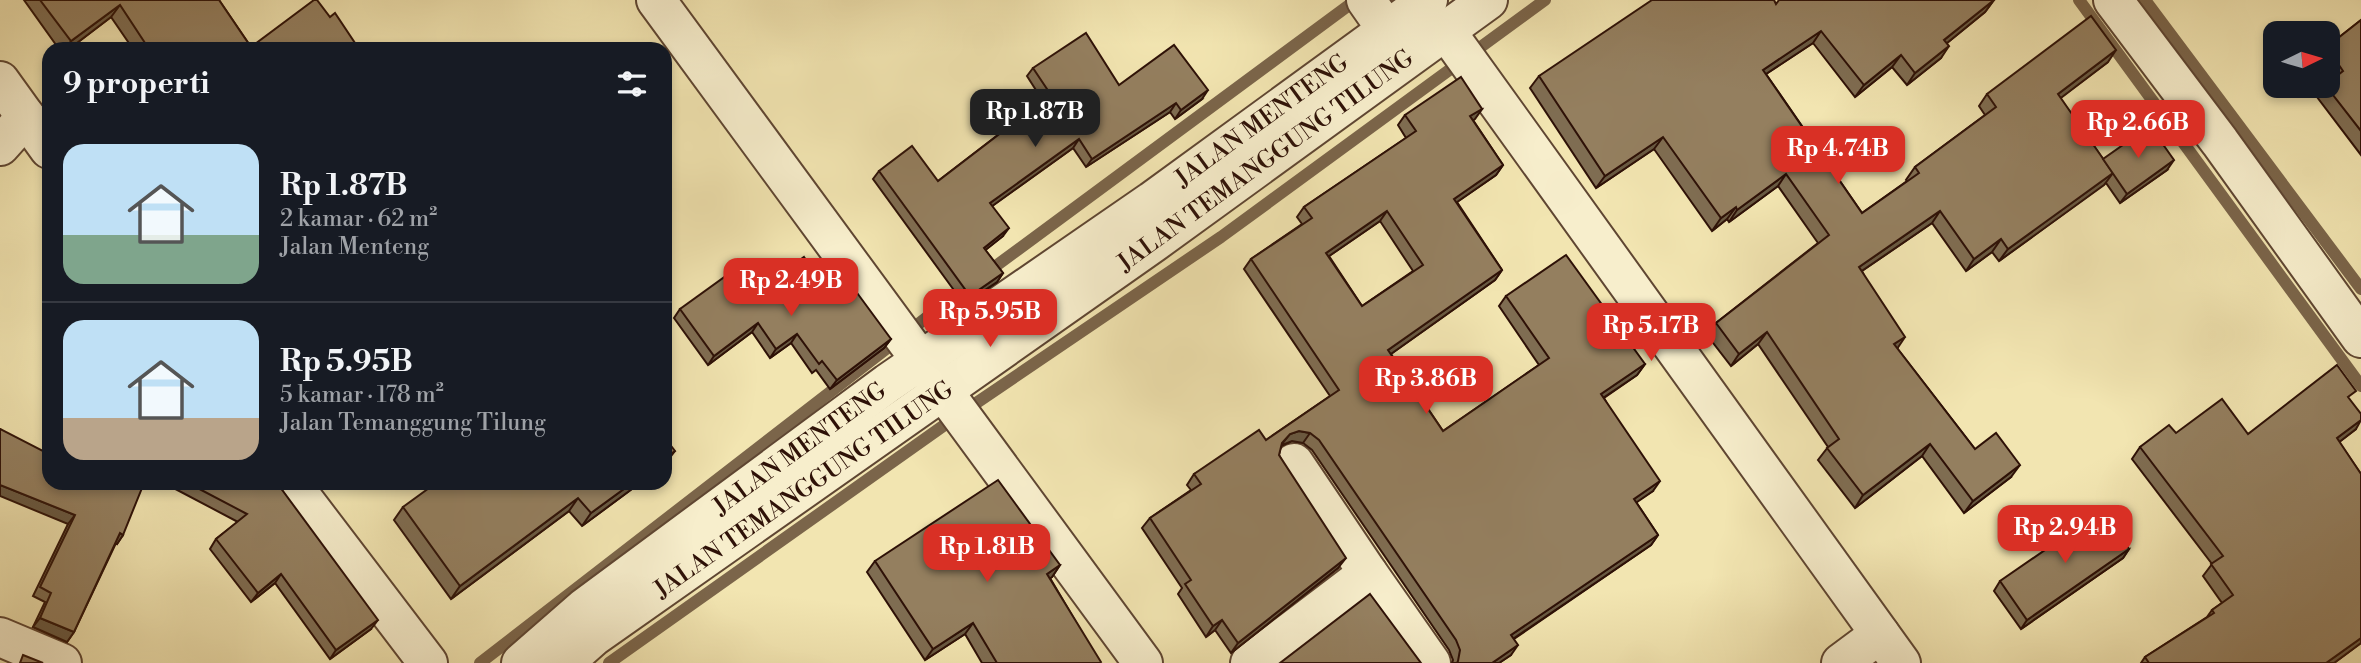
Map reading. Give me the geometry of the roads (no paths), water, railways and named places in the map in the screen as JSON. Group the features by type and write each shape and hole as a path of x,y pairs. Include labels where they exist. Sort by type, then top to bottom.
{"street":[{"path":"656,0 1143,663"},
{"name":"JALAN TEMANGGUNG TILUNG","path":"564,663 593,638 1142,251 1437,15 1488,0"},
{"path":"2113,0 2220,142 2361,338"},
{"name":"JALAN MENTENG","path":"521,663 584,608 921,360 1152,201 1377,15 1437,15"},
{"path":"1437,15 1891,648 1841,663"},
{"path":"0,81 42,139"},
{"path":"0,146 26,117"},
{"path":"1294,463 1431,663"},
{"path":"296,490 428,663"},
{"path":"1250,663 1368,573"},
{"path":"0,637 62,663"}],"waterway":[{"path":"985,274 1356,0"},
{"path":"609,663 960,414 1221,237 1545,0"},
{"path":"2079,0 2361,386"},
{"path":"2145,0 2361,289"},
{"path":"480,663 970,284"}]}
